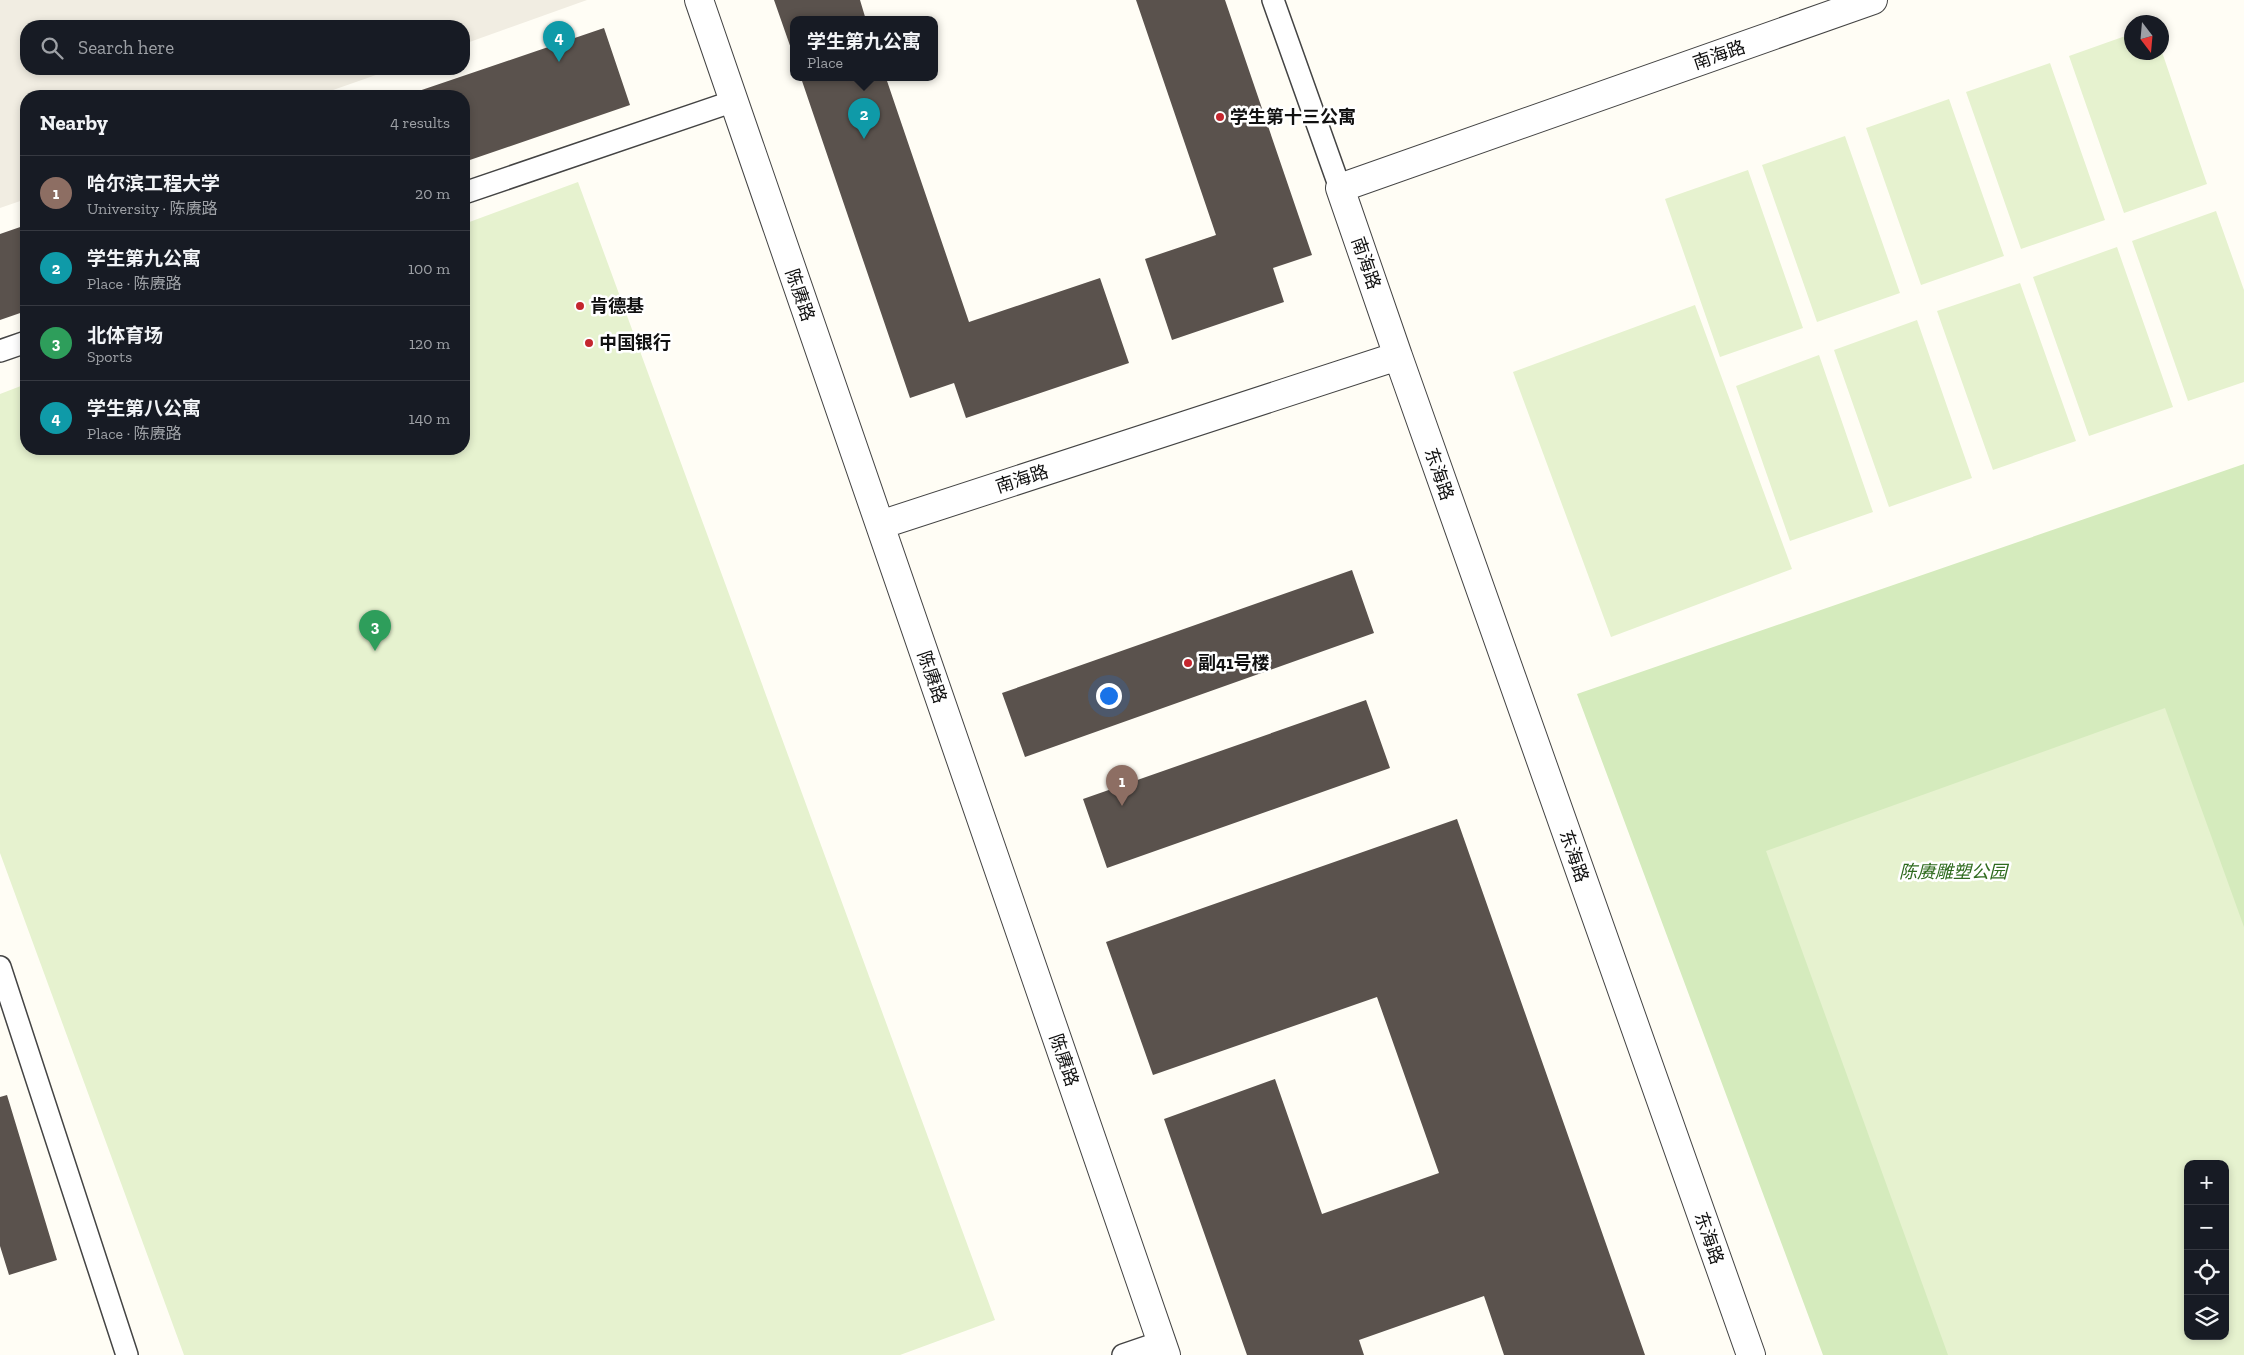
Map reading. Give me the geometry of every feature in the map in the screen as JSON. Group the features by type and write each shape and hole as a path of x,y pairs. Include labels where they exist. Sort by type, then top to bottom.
{"street":[{"name":"陈赓路","path":"699,0 1163,1349"},
{"name":"南海路","path":"880,525 1398,356 1340,188 1873,0"},
{"name":"东海路","path":"1398,356 1751,1355"}],"lane":[{"path":"1273,0 1340,188"},
{"path":"470,191 734,101"},
{"path":"0,351 20,344"},
{"path":"0,967 127,1355"},
{"path":"1123,1355 1163,1349"}],"green space":[{"path":"2124,36 2124,60 2165,60 2207,184 2124,213 2069,56"},
{"path":"2050,63 2105,220 2021,249 1966,92"},
{"path":"1949,99 2004,256 1921,285 1866,128"},
{"path":"1845,136 1900,293 1817,322 1762,165"},
{"path":"1748,170 1803,328 1720,357 1665,199"},
{"path":"578,182 995,1320 900,1355 184,1355 0,853 0,394 20,386 20,455 470,455 470,222"},
{"path":"2216,211 2244,290 2244,382 2188,401 2132,241"},
{"path":"2117,247 2173,407 2089,436 2033,277"},
{"path":"2020,283 2076,441 1993,470 1937,311"},
{"path":"1695,305 1792,569 1611,637 1513,372"},
{"path":"1917,320 1972,478 1889,507 1834,350"},
{"path":"1819,355 1873,512 1790,541 1736,386"},
{"name":"陈赓雕塑公园","path":"2244,464 2244,1355 1823,1355 1577,694"},
{"path":"2165,708 2244,927 2244,1355 1948,1355 1766,851"}],"shaded area":[{"path":"0,0 587,0 470,42 470,20 20,20 20,75 376,75 333,90 20,90 20,201 0,208"}],"building":[{"path":"774,0 860,0 865,16 790,16 790,46"},
{"name":"学生第十三公寓","path":"1136,0 1225,0 1312,255 1273,268 1284,302 1172,340 1145,259 1216,235"},
{"path":"604,28 630,105 470,160 470,90 422,90"},
{"path":"802,81 887,81 969,322 1100,278 1129,363 966,418 954,383 910,398"},
{"path":"20,227 20,313 0,320 0,234"},
{"name":"副41号楼","path":"1352,570 1374,633 1025,757 1002,693"},
{"path":"1366,700 1390,768 1107,868 1083,799"},
{"path":"1457,819 1645,1355 1504,1355 1484,1296 1359,1340 1364,1355 1247,1355 1164,1119 1275,1079 1322,1214 1439,1173 1377,997 1153,1075 1106,942"},
{"path":"7,1095 57,1260 9,1275 0,1246 0,1097"}],"place":[{"name":"学生第八公寓","path":"559,62"},
{"name":"学生第十三公寓","path":"1220,117"},
{"name":"学生第九公寓","path":"864,139"},
{"name":"肯德基","path":"580,306"},
{"name":"中国银行","path":"589,343"},
{"name":"北体育场","path":"375,651"},
{"name":"副41号楼","path":"1188,663"},
{"name":"哈尔滨工程大学","path":"1122,806"}]}
